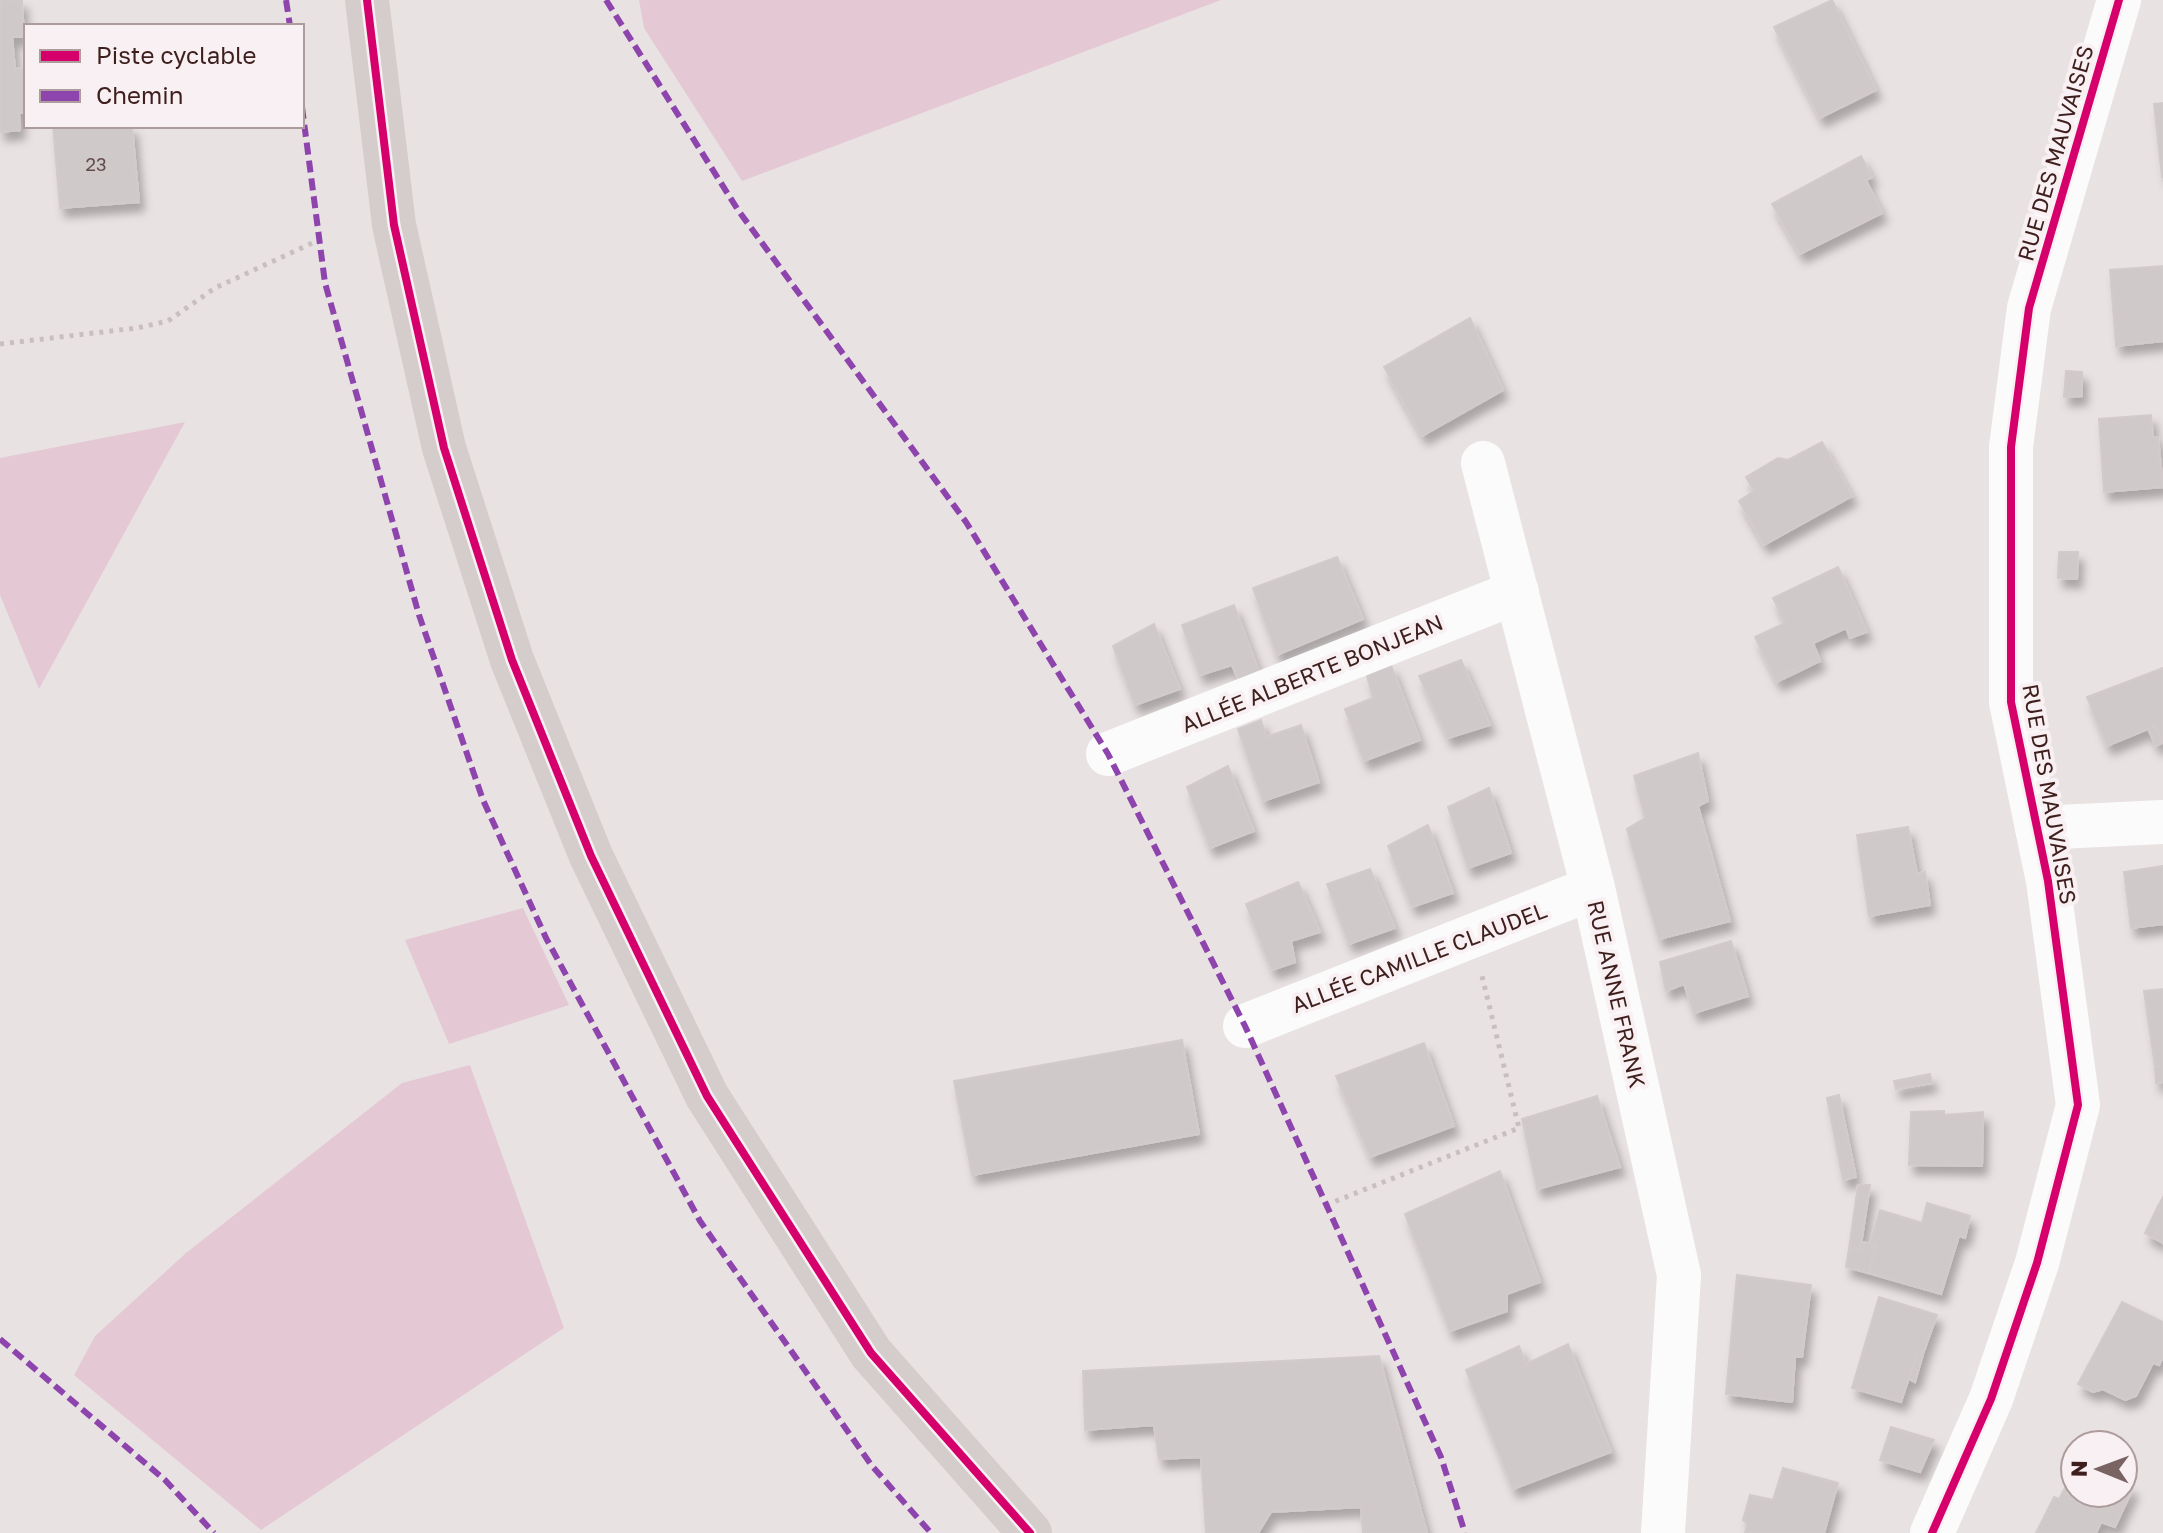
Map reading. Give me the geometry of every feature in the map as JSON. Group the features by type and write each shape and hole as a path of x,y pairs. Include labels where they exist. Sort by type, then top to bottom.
{"main road":[{"path":"367,0 394,225 444,448 512,660 591,856 707,1096 871,1353 1030,1533"}],"street":[{"name":"RUE DES MAUVAISES","path":"1932,1533 1996,1384 2037,1263 2078,1105 2048,881 2011,702 2011,447 2029,308 2119,0"},
{"name":"RUE ANNE FRANK","path":"1483,463 1593,888 1679,1275 1663,1533"},
{"name":"ALLÉE ALBERTE BONJEAN","path":"1108,754 1517,592"},
{"path":"2037,828 2163,822"},
{"name":"ALLÉE CAMILLE CLAUDEL","path":"1245,1026 1593,888"}],"path":[{"path":"0,344 137,328 168,321 215,288 321,239"},
{"path":"1326,1205 1519,1128 1472,936"}],"shaded area":[{"path":"639,0 1221,0 742,181 644,28"},
{"path":"185,422 39,689 0,595 0,458"},
{"path":"523,908 569,1005 449,1044 405,940"},
{"path":"470,1065 564,1328 261,1530 74,1375 95,1336 186,1253 402,1083"}],"building":[{"path":"0,0 22,0 24,37 12,37 15,69 24,68 24,113 19,113 20,130 0,132"},
{"path":"1832,0 1876,90 1820,118 1774,27"},
{"path":"2163,103 2163,177 2162,177 2154,104"},
{"path":"53,128 132,128 139,202 60,208"},
{"path":"1861,156 1872,177 1866,180 1882,213 1800,254 1772,204"},
{"path":"2163,266 2163,341 2116,346 2110,270"},
{"path":"1470,318 1503,390 1422,436 1384,367"},
{"path":"2066,371 2082,372 2082,396 2064,397"},
{"path":"2151,415 2153,437 2158,437 2163,487 2104,492 2099,419"},
{"path":"1822,442 1852,496 1764,545 1739,501 1754,491 1746,477 1778,458 1788,460"},
{"path":"2059,552 2078,552 2077,579 2058,578"},
{"path":"1337,557 1363,619 1277,655 1253,588"},
{"path":"1838,567 1867,632 1850,638 1846,628 1813,643 1819,658 1775,678 1755,637 1785,623 1773,598"},
{"path":"1234,605 1260,674 1241,686 1232,665 1200,675 1182,625"},
{"path":"1154,624 1180,689 1135,705 1113,646"},
{"path":"1819,658 1820,661 1777,682 1775,678"},
{"path":"1461,660 1490,725 1448,738 1419,676"},
{"path":"1391,665 1420,740 1364,761 1345,709 1373,698 1367,676"},
{"path":"2163,668 2163,743 2155,726 2107,746 2087,697"},
{"path":"1261,720 1266,737 1301,725 1319,782 1263,801 1238,729"},
{"path":"2155,726 2162,743 2156,746 2148,729"},
{"path":"1698,753 1708,801 1698,806 1730,921 1659,939 1627,829 1645,818 1634,776"},
{"path":"1228,766 1254,831 1210,848 1187,787"},
{"path":"1489,788 1511,853 1468,868 1448,807"},
{"path":"1428,825 1453,893 1412,907 1388,846"},
{"path":"1908,827 1917,874 1925,872 1930,905 1869,916 1857,835"},
{"path":"2163,866 2163,924 2131,928 2124,872"},
{"path":"1370,869 1395,928 1349,944 1327,884"},
{"path":"1298,882 1320,932 1291,941 1295,962 1272,970 1246,904"},
{"path":"1731,941 1748,996 1694,1013 1684,984 1666,991 1660,962"},
{"path":"2163,989 2163,1066 2155,1067 2144,991"},
{"path":"1182,1040 1199,1134 972,1175 954,1081"},
{"path":"1424,1043 1454,1126 1370,1157 1336,1076"},
{"path":"2163,1066 2163,1082 2156,1083 2155,1067"},
{"path":"1930,1074 1932,1083 1896,1089 1894,1081"},
{"path":"1839,1095 1856,1177 1843,1180 1827,1098"},
{"path":"1597,1096 1620,1167 1537,1189 1522,1119"},
{"path":"1944,1111 1944,1115 1983,1112 1982,1166 1909,1165 1911,1112"},
{"path":"1500,1171 1540,1282 1507,1294 1507,1311 1450,1331 1405,1214"},
{"path":"1858,1185 1870,1185 1860,1251 1849,1249"},
{"path":"2163,1197 2163,1220 2158,1206"},
{"path":"1927,1203 1970,1216 1965,1238 1959,1236 1941,1294 1868,1273 1876,1245 1870,1244 1880,1210 1922,1223"},
{"path":"2158,1206 2163,1220 2154,1238 2145,1233"},
{"path":"2163,1220 2163,1243 2154,1238"},
{"path":"1862,1242 1876,1245 1868,1273 1846,1267 1849,1249 1860,1251"},
{"path":"1737,1275 1811,1285 1802,1357 1795,1357 1792,1402 1726,1394"},
{"path":"1879,1297 1937,1315 1923,1354 1918,1351 1901,1402 1852,1388"},
{"path":"2122,1302 2163,1322 2163,1357 2159,1365 2153,1363 2136,1396 2125,1400 2103,1389 2093,1392 2078,1384"},
{"path":"1568,1344 1611,1452 1513,1489 1466,1370 1519,1346 1526,1364"},
{"path":"1918,1351 1923,1354 1915,1382 1909,1379"},
{"path":"1379,1356 1427,1533 1363,1533 1361,1507 1271,1512 1258,1533 1206,1533 1201,1457 1159,1459 1154,1425 1085,1430 1083,1371"},
{"path":"1891,1427 1934,1440 1920,1472 1880,1460"},
{"path":"1783,1468 1838,1483 1824,1533 1745,1533 1747,1524 1743,1520 1750,1495 1773,1500"},
{"path":"2054,1497 2059,1499 2059,1509 2123,1509 2115,1527 2101,1522 2096,1533 2036,1533"}],"marked path":[{"path":"286,0 290,24"},
{"path":"606,0 738,210 966,522 1108,754 1245,1026 1441,1457 1465,1533"},
{"path":"304,122 325,283 419,615 483,800 546,938 700,1221 872,1466 931,1533"},
{"path":"0,1339 165,1480 214,1533"}],"cycle path":[{"path":"367,0 394,225 444,448 512,660 591,856 707,1096 871,1353 1030,1533"},
{"path":"1932,1533 1991,1399 2037,1263 2078,1105 2048,881 2011,702 2011,447 2029,308 2119,0"}]}
